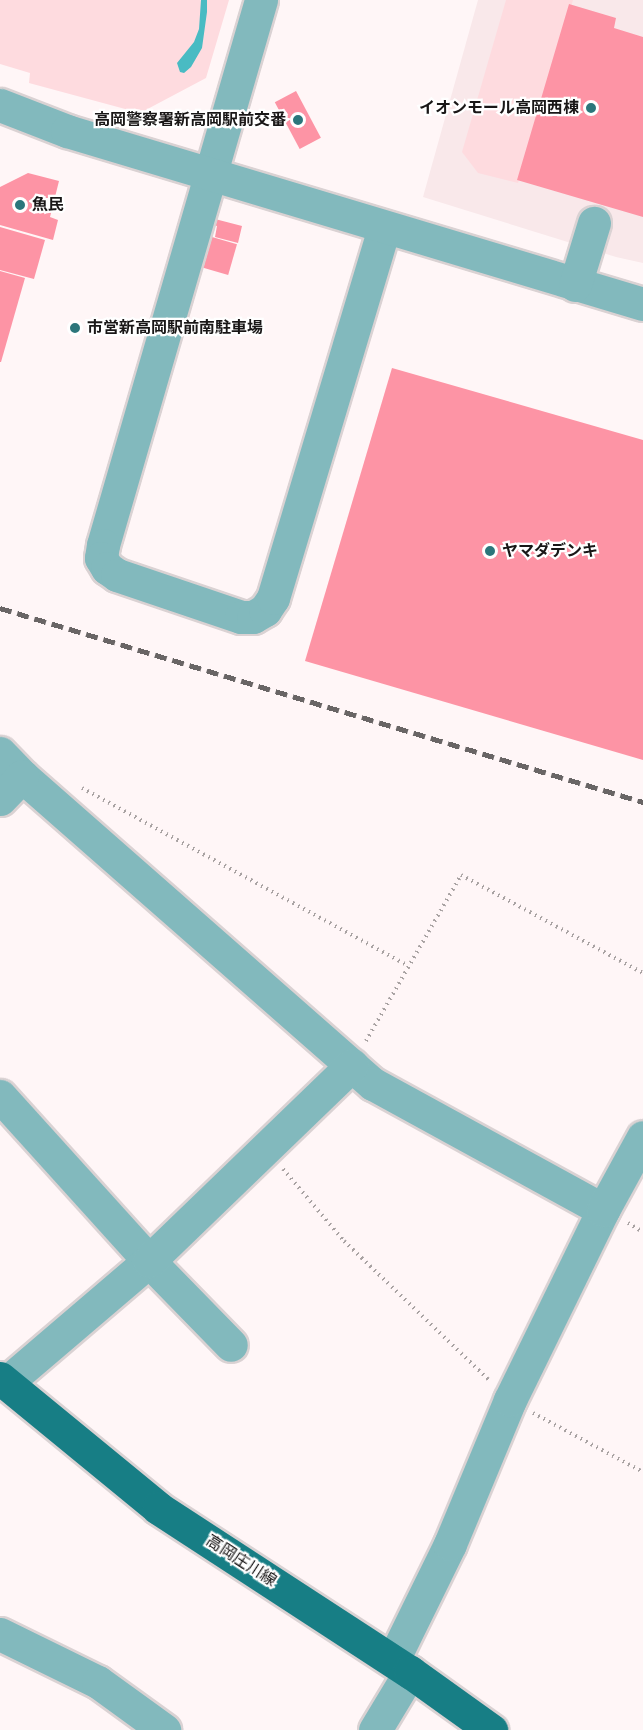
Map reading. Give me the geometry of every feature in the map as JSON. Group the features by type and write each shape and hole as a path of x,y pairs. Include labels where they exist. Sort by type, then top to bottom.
{"main road":[{"name":"高岡庄川線","path":"3,1381 158,1508 402,1666 491,1730"}],"street":[{"path":"261,0 103,545 101,558 107,568 143,595 241,617 253,617 265,610 273,598 384,228"},
{"path":"0,105 42,123 209,175 643,304"},
{"path":"0,128 5,125 42,123"},
{"path":"575,285 594,223"},
{"path":"7,776 373,1084 603,1210"},
{"path":"3,1381 149,1261 352,1065"},
{"path":"0,1096 149,1261 231,1345"},
{"path":"375,1730 510,1400 603,1210 643,1137"},
{"path":"0,1634 98,1682 164,1730"}],"path":[{"path":"78,786 408,966"},
{"path":"352,1065 461,874 643,973"},
{"path":"265,1148 344,1241 510,1400 643,1472"}],"shaded area":[{"path":"0,0 229,0 206,78 140,113 29,83 30,73 0,64"},
{"path":"478,0 643,0 643,263 616,257 423,197"},
{"path":"506,0 573,0 518,183 478,173 462,152"}],"water":[{"path":"201,0 207,0 202,48 191,67 184,73 180,72 177,63 194,42 199,29"}],"building":[{"name":"イオンモール高岡西棟","path":"569,4 616,18 614,28 643,37 643,217 517,180"},
{"name":"高岡警察署新高岡駅前交番","path":"296,91 321,138 300,149 275,102"},
{"path":"28,173 59,181 50,217 58,220 53,240 0,225 0,187"},
{"path":"215,219 242,226 238,243 215,237 217,226 214,225"},
{"path":"0,227 45,240 34,279 0,270"},
{"path":"212,237 237,244 228,275 203,268"},
{"path":"0,271 25,278 1,362 0,362"},
{"name":"ヤマダデンキ","path":"392,368 643,440 643,760 305,661"}],"railway":[{"path":"0,608 643,802"}],"place":[{"name":"イオンモール高岡西棟","path":"591,108"},
{"name":"高岡警察署新高岡駅前交番","path":"298,120"},
{"name":"魚民","path":"20,205"},
{"name":"市営新高岡駅前南駐車場","path":"75,328"},
{"name":"ヤマダデンキ","path":"490,551"}]}
